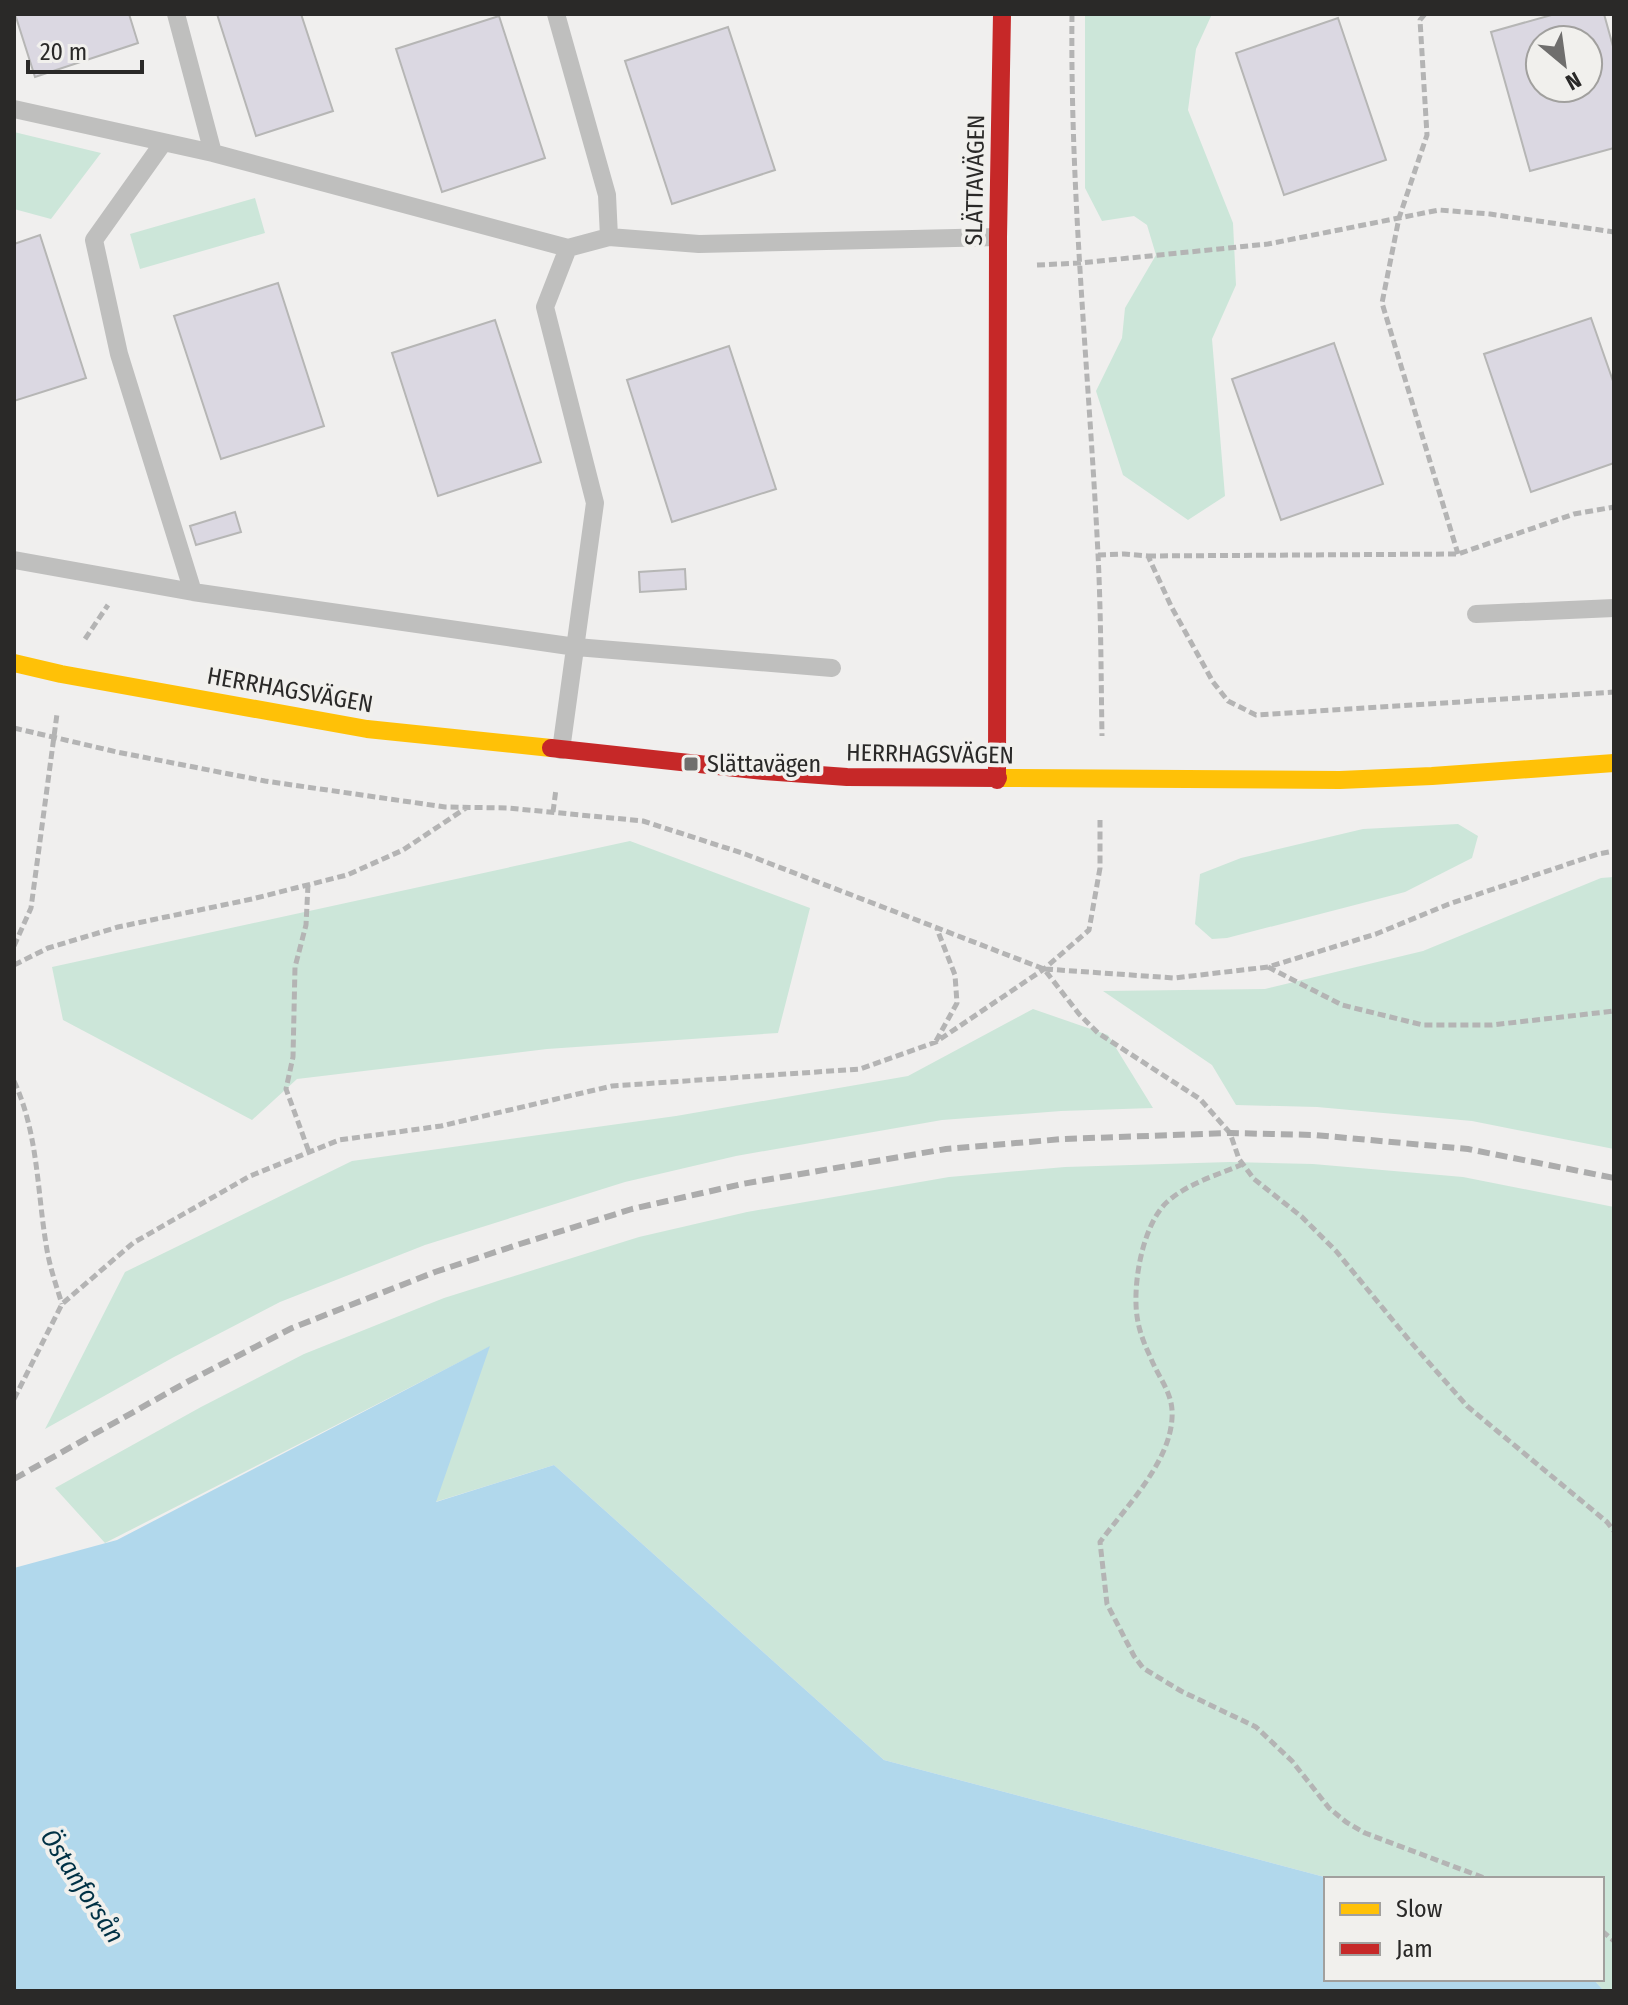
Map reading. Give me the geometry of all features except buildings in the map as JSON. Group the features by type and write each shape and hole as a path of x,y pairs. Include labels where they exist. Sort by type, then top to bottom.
{"street":[{"name":"SLÄTTAVÄGEN","path":"997,780 998,237 1002,14"},
{"name":"HERRHAGSVÄGEN","path":"14,663 367,729 750,770 847,777 1340,780 1614,763"}],"lane":[{"path":"176,14 213,153"},
{"path":"556,14 607,195 609,237"},
{"path":"14,109 213,153 568,248 609,237 699,244 998,237"},
{"path":"163,143 94,240 119,354 193,592"},
{"path":"561,750 595,503 545,307 568,248"},
{"path":"14,560 193,592 576,647 832,668"},
{"path":"1476,614 1614,608"}],"path":[{"path":"1072,14 1071,65 1080,263 1098,555 1102,736"},
{"path":"1425,14 1420,20 1427,135 1399,218 1382,303 1458,554"},
{"path":"998,267 1080,263 1268,244 1439,210 1614,232"},
{"path":"1098,555 1458,554 1574,514 1614,507"},
{"path":"1148,556 1172,608 1213,682 1228,701 1256,715 1614,692"},
{"path":"14,946 31,908 61,674 125,581"},
{"path":"14,728 265,781 445,807 508,808 643,821 745,854 1044,969 1174,978 1268,967 1376,934 1449,904 1614,851"},
{"path":"14,965 48,948 118,927 347,875 403,850 467,807"},
{"path":"14,1399 62,1304 133,1243 250,1176 339,1140 441,1126 612,1086 860,1069 936,1042 1044,969 1089,930 1100,868 1100,819"},
{"path":"308,885 306,925 295,967 293,1057 286,1089 309,1152"},
{"path":"936,1042 957,1003 955,975 937,929"},
{"path":"1268,967 1342,1005 1423,1025 1492,1025 1614,1011"},
{"path":"1044,969 1098,1033 1200,1099 1230,1133 1239,1159 1254,1179 1302,1217 1336,1251 1467,1406 1614,1531"},
{"path":"14,1081 34,1141 46,1248 62,1304"},
{"path":"1243,1164 1182,1191 1165,1203 1150,1226 1138,1274 1138,1322 1150,1359 1170,1394 1173,1416 1169,1438 1159,1463 1100,1542 1107,1604 1143,1668 1181,1691 1256,1727 1292,1761 1329,1808 1346,1822 1365,1833 1482,1877"}],"green space":[{"path":"1085,14 1212,14 1196,49 1188,110 1233,223 1236,285 1212,339 1225,496 1188,520 1123,475 1096,391 1122,338 1125,308 1156,255 1147,225 1134,216 1102,221 1085,188"},
{"path":"14,132 101,153 51,219 14,209"},
{"path":"255,198 265,233 140,269 130,234"},
{"path":"1458,824 1478,836 1472,858 1405,892 1227,938 1212,939 1195,924 1200,874 1241,858 1363,829"},
{"path":"630,841 810,908 778,1033 547,1049 297,1079 252,1120 63,1020 52,967"},
{"path":"1614,877 1614,1149 1472,1121 1317,1107 1236,1105 1212,1065 1103,991 1265,989 1423,951 1601,878"},
{"path":"1033,1009 1108,1035 1153,1108 942,1120 736,1156 625,1182 425,1245 280,1302 45,1429 125,1272 352,1161 676,1116 908,1076"},
{"path":"1230,1162 1313,1164 1463,1177 1614,1207 1614,1991 1604,1991 1595,1981 1604,1981 1604,1877 1324,1877 884,1760 554,1465 435,1502 489,1347 105,1543 55,1488 304,1354 444,1298 639,1237 747,1212 949,1177 1065,1167"}],"water":[{"name":"Östanforsån","path":"490,1346 436,1502 554,1465 884,1760 1324,1877 1324,1981 1595,1981 1604,1991 14,1991 14,1568 117,1540"}],"railway":[{"path":"14,1479 187,1382 292,1328 435,1272 520,1244 632,1209 742,1184 946,1149 1063,1139 1230,1133 1315,1135 1468,1149 1614,1178"}],"traffic: slow":[{"path":"14,663 367,729 551,748"},
{"path":"998,778 1340,780 1614,763"}],"traffic: jam":[{"path":"997,780 998,237 1002,14"},
{"path":"551,748 847,777 998,778"}],"place":[{"name":"Slättavägen","path":"691,764"}]}
